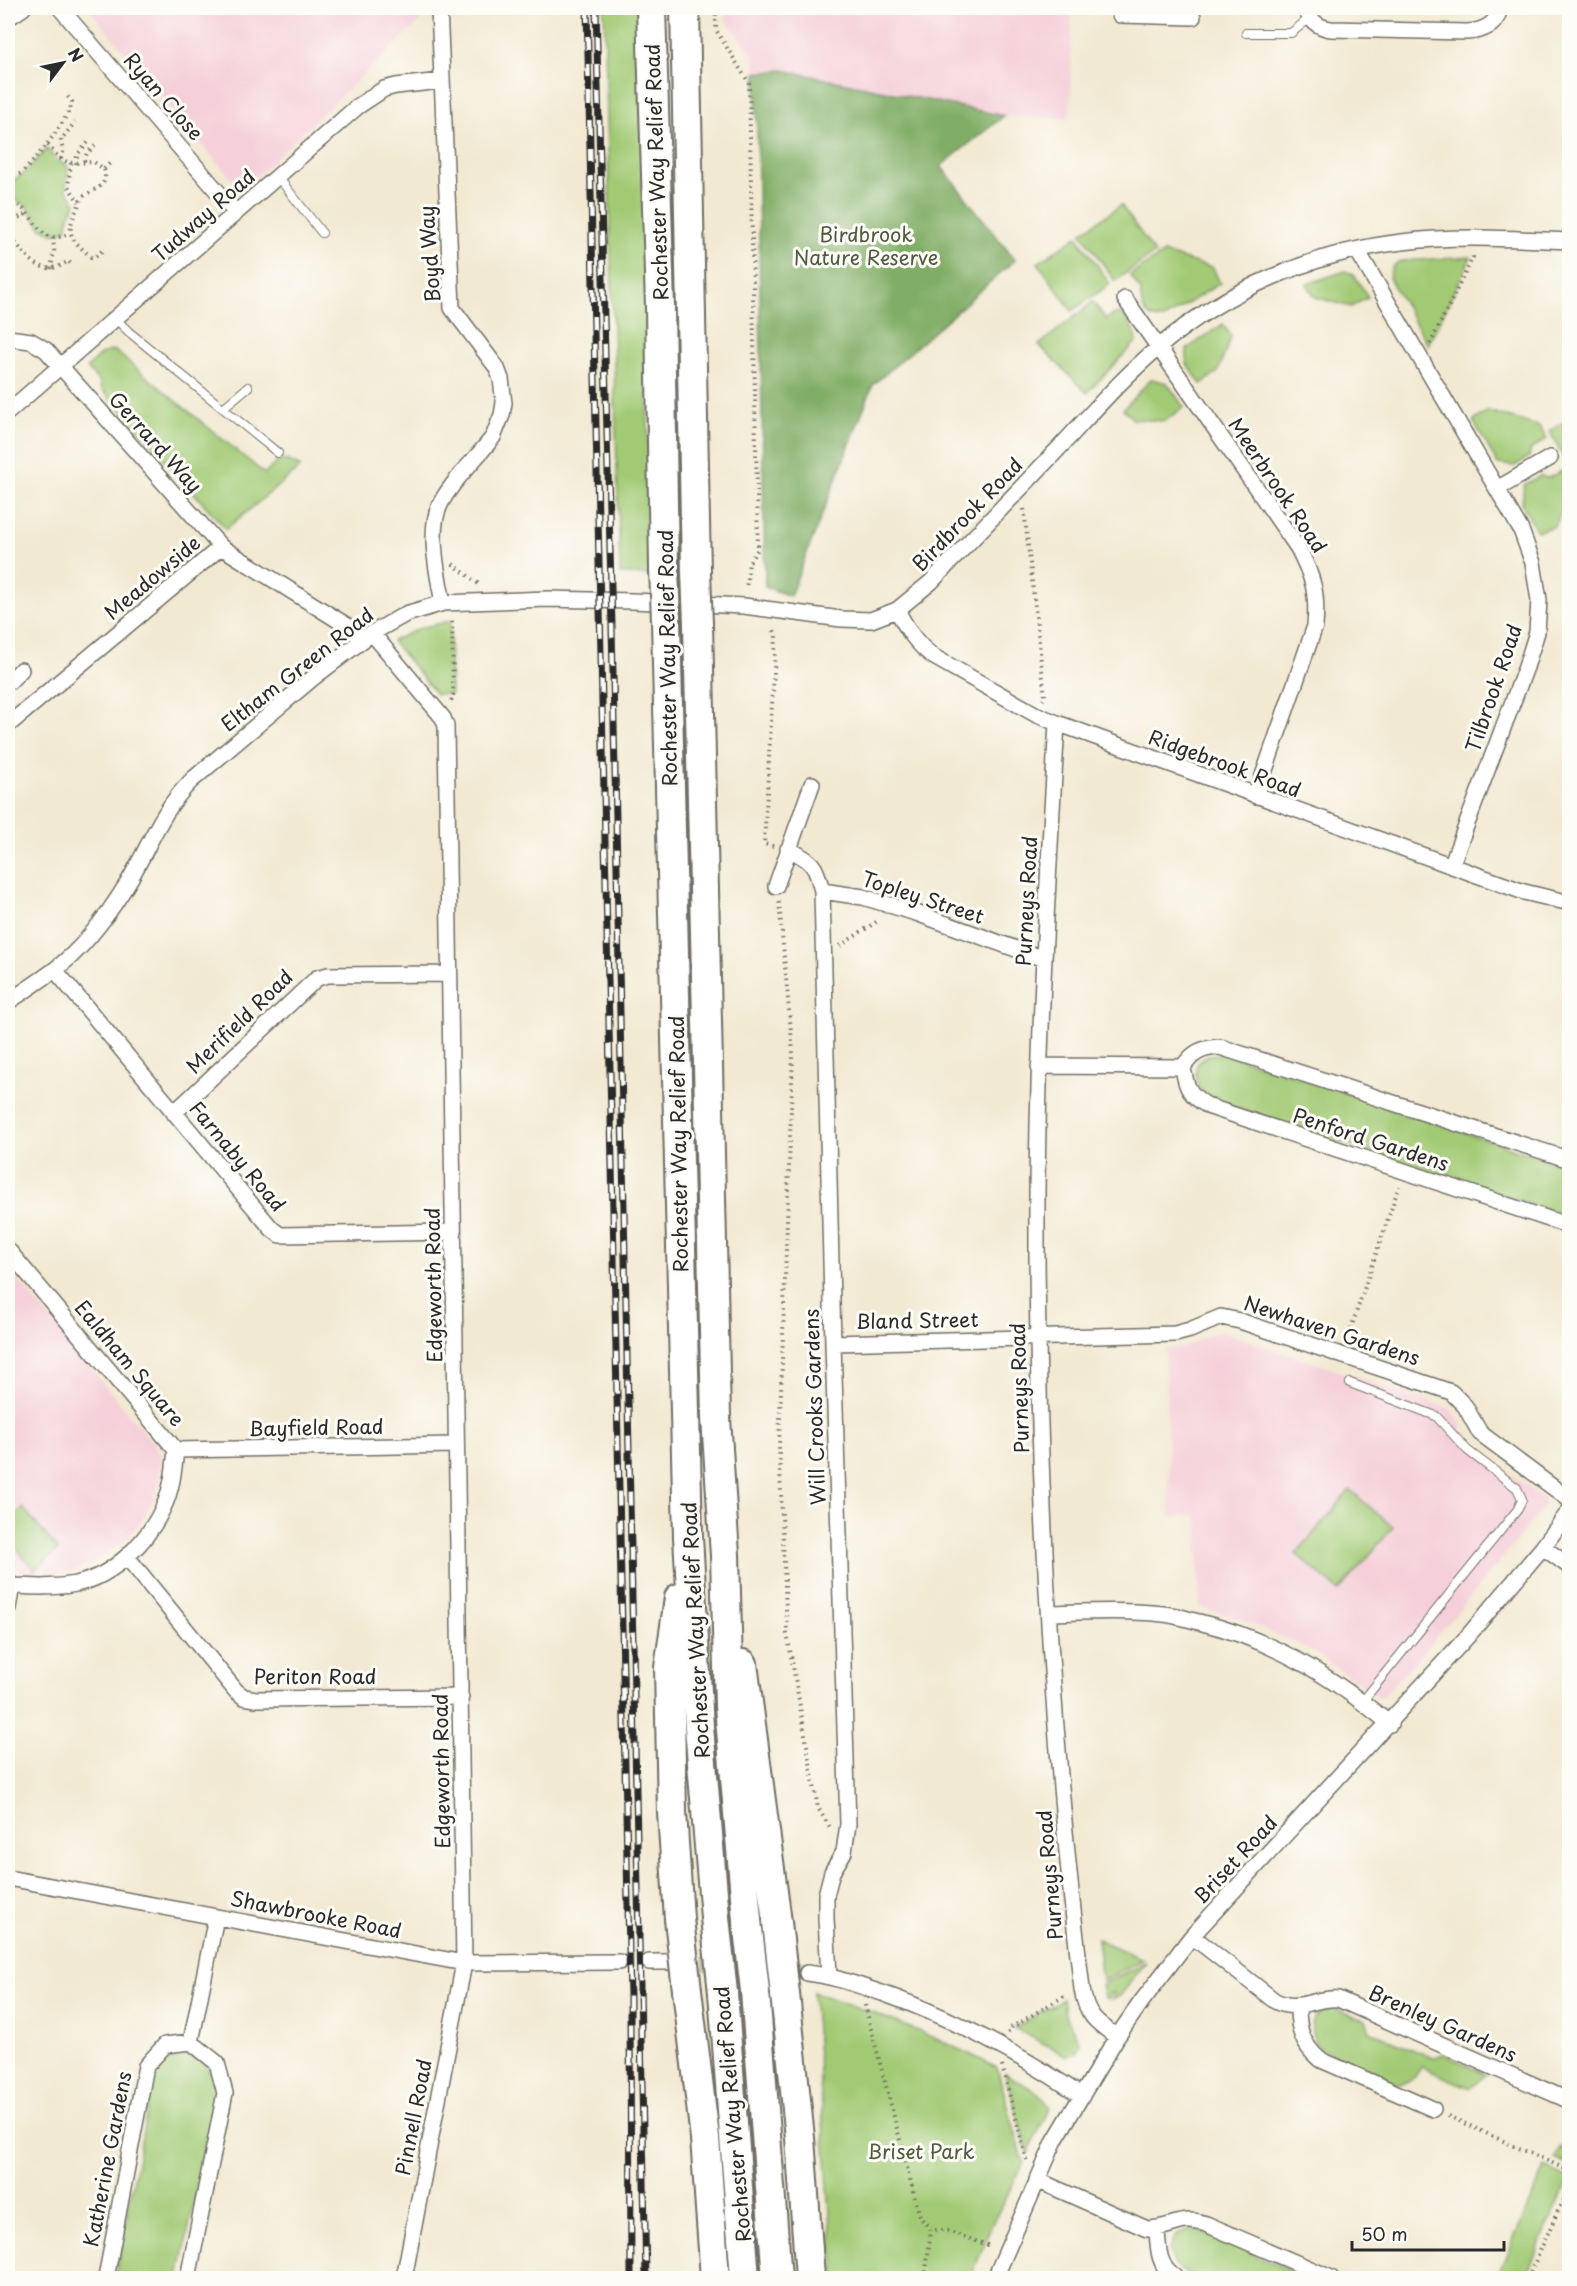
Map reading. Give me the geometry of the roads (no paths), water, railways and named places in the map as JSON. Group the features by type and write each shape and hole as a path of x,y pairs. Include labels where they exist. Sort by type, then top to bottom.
{"highway":[{"name":"Rochester Way Relief Road","path":"651,8 659,259 664,569 688,1537 699,1727 745,2278"},
{"name":"Rochester Way Relief Road","path":"685,8 716,1418 725,1555 729,1706 755,1992 777,2278"},
{"path":"688,1537 669,1668 672,1812 679,1919 705,2138 715,2278"},
{"path":"725,1555 749,1703 777,1922 800,2138 810,2278"}],"street":[{"path":"8,18 23,8"},
{"name":"Ryan Close","path":"60,8 236,213"},
{"name":"Boyd Way","path":"439,8 452,308 497,368 504,403 494,437 439,506 434,524 435,550 447,603"},
{"path":"1120,8 1120,15 1193,17"},
{"path":"1308,13 1320,27 1331,29 1467,32 1480,31 1492,24 1499,8"},
{"name":"Tudway Road","path":"8,412 357,107 384,89 441,81"},
{"name":"Birdbrook Road","path":"765,609 841,619 871,620 897,609 931,582 1158,347 1216,306 1250,288 1298,268 1357,250 1400,242 1472,238 1569,241"},
{"name":"Tilbrook Road","path":"1357,250 1521,530 1533,563 1539,600 1537,632 1526,668 1450,866"},
{"path":"1125,299 1158,347"},
{"name":"Gerrard Way","path":"8,338 31,341 46,350 221,547"},
{"name":"Meerbrook Road","path":"1158,347 1298,548 1312,575 1317,601 1315,626 1256,796"},
{"path":"1497,489 1550,458"},
{"name":"Meadowside","path":"8,725 221,547 367,636"},
{"name":"Eltham Green Road","path":"8,1002 55,970 86,940 126,886 162,816 176,796 200,773 367,636 406,614 447,603 548,599 765,609"},
{"name":"Ridgebrook Road","path":"897,609 910,635 921,648 1035,714 1450,866 1543,898 1569,903"},
{"name":"Edgeworth Road","path":"367,636 443,718 446,738 464,1963"},
{"path":"8,683 21,670"},
{"name":"Purneys Road","path":"1057,723 1039,1066 1037,1195 1038,1338 1049,1613 1067,1859 1083,2000 1086,2010 1093,2019 1117,2037"},
{"path":"776,886 812,784"},
{"name":"Will Crooks Gardens","path":"788,849 805,857 817,870 822,891 848,1824 844,1852 832,1872 826,1895 830,1976"},
{"name":"Topley Street","path":"822,891 863,897 886,904 1044,959"},
{"name":"Farnaby Road","path":"55,970 272,1229 280,1235 453,1232"},
{"name":"Merifield Road","path":"174,1113 317,978 328,975 449,974"},
{"name":"Penford Gardens","path":"1569,1160 1220,1047 1202,1048 1190,1056 1182,1067 1185,1083 1195,1099 1210,1107 1569,1226"},
{"path":"1039,1066 1182,1067"},
{"name":"Ealdham Square","path":"8,1250 176,1450 173,1478 164,1507 149,1532 127,1557 106,1572 79,1584 48,1588 10,1584"},
{"name":"Newhaven Gardens","path":"1038,1338 1174,1334 1221,1317 1240,1321 1451,1392 1465,1406 1480,1433 1569,1500"},
{"name":"Bland Street","path":"833,1343 1038,1338"},
{"name":"Bayfield Road","path":"176,1450 456,1445"},
{"name":"Briset Road","path":"995,2278 1055,2140 1117,2037 1192,1936 1467,1638 1543,1546 1569,1510"},
{"path":"1543,1546 1569,1567"},
{"name":"Periton Road","path":"127,1557 236,1691 244,1696 256,1699 461,1696"},
{"path":"8,1608 10,1584"},
{"path":"1049,1613 1116,1611 1166,1614 1222,1627 1269,1644 1337,1683 1390,1724"},
{"name":"Shawbrooke Road","path":"8,1878 464,1963 619,1962"},
{"path":"189,2278 225,2093 217,2063 191,2042 216,1917"},
{"path":"1192,1936 1275,2001 1285,2006 1298,2007 1300,2035 1309,2050 1319,2059 1434,2109"},
{"path":"649,1962 672,1962"},
{"name":"Pinnell Road","path":"404,2278 464,1963"},
{"path":"807,1973 830,1976 860,1985 946,2018 985,2037 1082,2096"},
{"name":"Brenley Gardens","path":"1298,2007 1328,1998 1338,2000 1568,2096"},
{"name":"Katherine Gardens","path":"106,2278 146,2066 165,2045 191,2042"},
{"path":"1037,2180 1135,2225 1157,2229 1181,2220 1194,2220 1331,2278"},
{"path":"1157,2229 1160,2261 1168,2273 1176,2278"}],"lane":[{"path":"1246,33 1291,33 1308,13"},
{"path":"278,177 322,233"},
{"path":"116,318 129,332 278,453"},
{"path":"223,408 248,387"},
{"path":"1350,1383 1436,1416 1467,1450 1517,1488 1522,1499 1518,1509 1362,1702"}],"tunnel":[{"path":"619,1962 649,1962"},
{"path":"678,1962 807,1973"}],"railway":[{"path":"587,8 630,1997 631,2278"},
{"path":"596,8 612,626 646,2278"}],"park label":[{"name":"Birdbrook Nature Reserve","path":"866,246"},
{"name":"Briset Park","path":"921,2151"}]}
